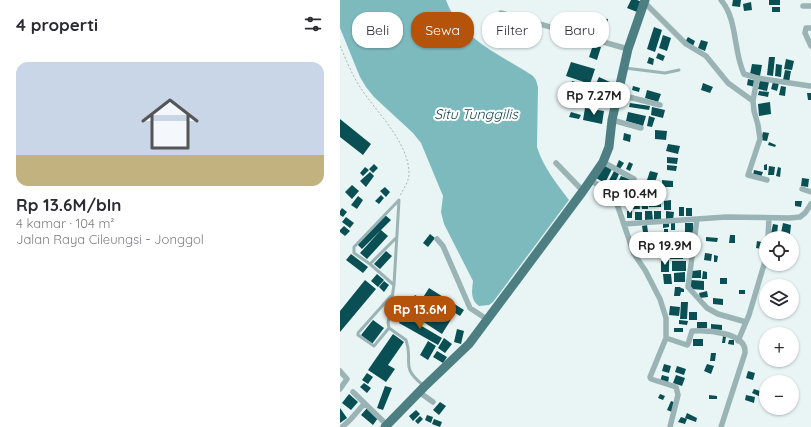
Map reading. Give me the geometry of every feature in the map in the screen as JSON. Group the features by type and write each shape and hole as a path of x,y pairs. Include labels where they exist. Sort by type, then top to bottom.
{"main road":[{"path":"386,426 469,344 603,162 609,147 617,94 628,49 644,1"}],"street":[{"path":"721,0 729,14 742,71 744,74 757,78 810,86"},
{"path":"644,1 686,44 706,56 728,83 753,101"},
{"path":"803,6 811,6"},
{"path":"542,24 628,49"},
{"path":"811,28 806,28 805,33 811,46"},
{"path":"757,78 753,101 760,139 748,175 766,180"},
{"path":"617,94 660,105"},
{"path":"612,120 641,128"},
{"path":"603,162 634,178"},
{"path":"556,163 583,191"},
{"path":"591,180 615,198 634,254 660,299 666,318 666,338 650,377 651,379 676,387 678,391 670,427"},
{"path":"802,189 811,192"},
{"path":"624,224 726,217 800,217 805,213 811,204"},
{"path":"768,231 769,218"},
{"path":"697,219 688,287 707,308 718,314 746,322"},
{"path":"437,239 443,246 470,308 488,320"},
{"path":"738,341 746,322 762,271"},
{"path":"666,338 687,345 690,340 691,332 723,333 732,336 743,345 745,353 720,427"},
{"path":"340,371 347,380 340,389"},
{"path":"422,389 433,402"},
{"path":"353,392 386,426"},
{"path":"342,427 364,404"}],"lane":[{"path":"624,68 665,73 679,70"},
{"path":"399,200 394,284 388,323 389,328 406,340 410,373 422,389"},
{"path":"394,284 354,253 354,247 399,200"},
{"path":"370,264 396,238"},
{"path":"389,328 374,346 358,335 358,333 391,296"}],"path":[{"path":"340,46 359,86 396,136 405,157 409,173 399,200"}],"water":[{"name":"Situ Tunggilis","path":"340,0 446,0 451,12 411,12 411,48 474,48 474,38 482,44 482,48 488,48 533,76 536,80 538,87 537,147 547,168 569,200 493,302 489,305 479,306 474,301 472,295 473,281 444,224 441,212 443,196 421,143 413,133 374,97 366,87 360,77 340,28"}],"building":[{"path":"631,0 642,2 637,12 627,8"},
{"path":"733,0 741,0 740,7 732,6"},
{"path":"769,0 780,0 780,5 769,5"},
{"path":"751,2 752,10 744,11 743,4"},
{"path":"772,7 780,7 780,12 772,12"},
{"path":"654,27 662,30 655,52 647,49"},
{"path":"663,35 671,38 667,51 659,48"},
{"path":"688,37 695,41 693,46 685,42"},
{"path":"701,40 708,42 705,51 698,48"},
{"path":"592,48 601,48 597,60 589,57"},
{"path":"658,53 665,56 663,61 656,58"},
{"path":"649,57 654,59 653,65 647,63"},
{"path":"769,57 775,57 773,76 767,75"},
{"path":"786,59 794,61 792,70 784,69"},
{"path":"571,62 595,69 590,84 566,76"},
{"path":"752,64 762,65 760,76 750,74"},
{"path":"776,64 782,65 781,77 775,76"},
{"path":"785,70 791,71 789,82 783,80"},
{"path":"599,77 612,83 608,91 595,86"},
{"path":"748,79 756,81 755,87 747,85"},
{"path":"760,80 769,82 767,91 758,89"},
{"path":"572,81 589,86 587,95 569,90"},
{"path":"773,82 779,83 777,91 771,89"},
{"path":"703,83 713,87 710,93 701,90"},
{"path":"633,86 640,88 639,92 632,90"},
{"path":"781,86 786,87 785,96 779,95"},
{"path":"591,88 608,93 606,100 589,95"},
{"path":"647,90 661,94 658,102 645,98"},
{"path":"759,91 769,92 768,97 758,95"},
{"path":"566,92 576,94 574,101 564,98"},
{"path":"807,93 811,93 811,100 808,100"},
{"path":"582,96 599,101 597,106 580,101"},
{"path":"770,102 771,114 759,116 758,104"},
{"path":"630,103 650,106 649,110 629,107"},
{"path":"652,107 665,110 663,118 651,115"},
{"path":"585,108 604,111 602,124 583,120"},
{"path":"571,112 581,115 579,119 569,117"},
{"path":"628,112 646,116 643,126 626,121"},
{"path":"649,116 655,118 652,127 647,126"},
{"path":"340,119 371,144 363,155 340,137"},
{"path":"655,130 667,131 666,140 655,139"},
{"path":"763,132 769,133 767,141 761,140"},
{"path":"624,133 631,135 630,142 623,140"},
{"path":"769,142 776,145 775,147 768,145"},
{"path":"668,144 680,146 678,154 666,151"},
{"path":"667,157 678,158 677,164 667,163"},
{"path":"619,160 624,163 620,169 616,167"},
{"path":"629,162 633,164 630,171 626,169"},
{"path":"374,164 378,168 373,173 369,169"},
{"path":"767,164 767,170 764,170 764,165"},
{"path":"604,165 612,169 605,183 596,178"},
{"path":"667,165 677,166 676,171 667,170"},
{"path":"769,166 775,167 774,175 768,175"},
{"path":"365,167 369,170 363,176 360,173"},
{"path":"778,167 781,168 780,177 776,176"},
{"path":"754,170 763,172 761,177 753,175"},
{"path":"614,171 619,174 612,189 606,186"},
{"path":"650,171 658,173 653,189 645,186"},
{"path":"370,172 374,176 366,187 360,181"},
{"path":"621,176 632,180 626,194 615,188"},
{"path":"802,178 809,179 808,187 801,186"},
{"path":"634,180 638,181 632,194 628,193"},
{"path":"662,180 673,181 673,187 662,187"},
{"path":"637,184 647,188 645,194 635,190"},
{"path":"352,185 359,191 352,199 345,192"},
{"path":"385,187 390,192 386,197 380,191"},
{"path":"381,195 384,198 379,204 375,201"},
{"path":"358,196 363,200 357,209 351,205"},
{"path":"661,198 661,207 649,207 649,199"},
{"path":"641,199 648,199 648,209 642,209"},
{"path":"632,200 639,200 640,209 632,209"},
{"path":"671,200 671,210 664,210 664,201"},
{"path":"795,201 802,201 801,207 795,206"},
{"path":"679,207 684,207 684,216 679,216"},
{"path":"342,208 347,212 343,217 340,215"},
{"path":"686,208 692,208 692,216 686,216"},
{"path":"627,211 632,211 632,218 627,218"},
{"path":"645,211 652,211 653,220 645,221"},
{"path":"654,211 661,211 661,220 654,220"},
{"path":"666,211 674,212 673,220 666,219"},
{"path":"635,212 642,212 642,220 635,220"},
{"path":"385,215 391,220 362,249 357,244"},
{"path":"346,217 354,223 350,228 342,222"},
{"path":"669,223 669,227 663,228 663,224"},
{"path":"671,223 675,223 675,230 671,230"},
{"path":"685,223 693,223 693,237 685,236"},
{"path":"783,223 791,225 790,231 781,231"},
{"path":"773,224 778,225 777,231 771,231"},
{"path":"647,225 648,232 643,232 642,226"},
{"path":"344,226 350,231 345,236 340,232"},
{"path":"664,229 668,229 668,233 664,233"},
{"path":"381,230 388,236 367,259 360,253"},
{"path":"430,234 435,238 428,247 423,243"},
{"path":"650,234 652,242 644,244 643,236"},
{"path":"730,235 735,235 735,243 729,243"},
{"path":"706,237 718,238 717,242 706,241"},
{"path":"757,241 759,241 759,249 756,248"},
{"path":"655,246 657,250 649,253 647,248"},
{"path":"670,250 683,250 683,259 670,259"},
{"path":"386,251 392,256 380,269 374,264"},
{"path":"705,253 712,254 711,261 704,260"},
{"path":"351,254 368,267 363,273 346,260"},
{"path":"714,255 718,256 717,262 714,262"},
{"path":"669,260 669,272 661,272 661,261"},
{"path":"672,261 686,261 686,271 672,271"},
{"path":"701,270 701,278 692,278 692,271"},
{"path":"703,271 707,272 707,279 702,279"},
{"path":"685,272 685,282 674,282 674,273"},
{"path":"377,274 384,280 378,287 371,281"},
{"path":"663,274 671,274 672,284 664,284"},
{"path":"720,278 727,278 727,284 720,284"},
{"path":"365,280 376,289 340,332 340,311"},
{"path":"691,280 704,281 704,290 691,289"},
{"path":"384,281 389,285 384,292 379,287"},
{"path":"675,287 684,289 684,292 681,292 680,296 674,296"},
{"path":"429,288 464,310 460,316 455,313 442,334 405,310 415,295 422,299"},
{"path":"739,290 745,290 745,294 739,294"},
{"path":"707,291 708,297 700,298 699,293"},
{"path":"713,298 723,299 723,305 713,304"},
{"path":"681,302 688,302 687,319 680,319"},
{"path":"670,306 680,307 679,316 669,315"},
{"path":"689,312 697,312 697,320 689,320"},
{"path":"403,315 442,338 438,345 399,323"},
{"path":"373,320 384,328 372,344 361,335"},
{"path":"679,320 688,321 687,325 679,324"},
{"path":"697,322 707,322 707,328 697,328"},
{"path":"711,324 722,325 722,330 711,329"},
{"path":"674,328 683,328 683,332 674,332"},
{"path":"457,329 464,331 461,344 454,342"},
{"path":"393,334 404,342 388,365 395,369 386,382 368,370"},
{"path":"723,336 726,337 725,343 722,343"},
{"path":"444,338 452,344 445,353 438,348"},
{"path":"693,339 703,339 703,346 693,346"},
{"path":"729,340 734,340 734,345 728,344"},
{"path":"428,341 436,346 428,360 420,355"},
{"path":"437,351 447,357 443,363 433,357"},
{"path":"711,353 716,353 715,361 710,361"},
{"path":"664,364 671,366 669,373 662,371"},
{"path":"707,364 714,366 711,374 704,371"},
{"path":"677,366 686,369 684,375 675,372"},
{"path":"748,371 755,373 753,380 746,378"},
{"path":"367,373 373,377 368,384 362,380"},
{"path":"662,375 669,377 668,383 660,381"},
{"path":"676,375 685,378 682,386 673,383"},
{"path":"364,383 371,388 367,393 360,387"},
{"path":"385,386 392,388 383,410 377,408"},
{"path":"754,389 759,391 759,396 752,393"},
{"path":"349,394 358,402 351,410 342,403"},
{"path":"660,394 665,396 663,400 658,398"},
{"path":"709,395 717,396 717,399 709,399"},
{"path":"746,395 755,397 754,403 745,400"},
{"path":"671,401 676,403 672,412 667,410"},
{"path":"440,402 446,406 439,415 433,410"},
{"path":"340,408 347,418 340,423"},
{"path":"367,408 378,418 373,425 361,415"},
{"path":"416,410 420,414 413,421 409,416"},
{"path":"687,413 697,418 696,422 685,418"},
{"path":"427,415 433,417 431,423 425,420"},
{"path":"420,416 423,419 418,424 415,421"},
{"path":"681,417 687,419 685,424 678,422"},
{"path":"434,419 442,422 440,427 432,424"}]}
